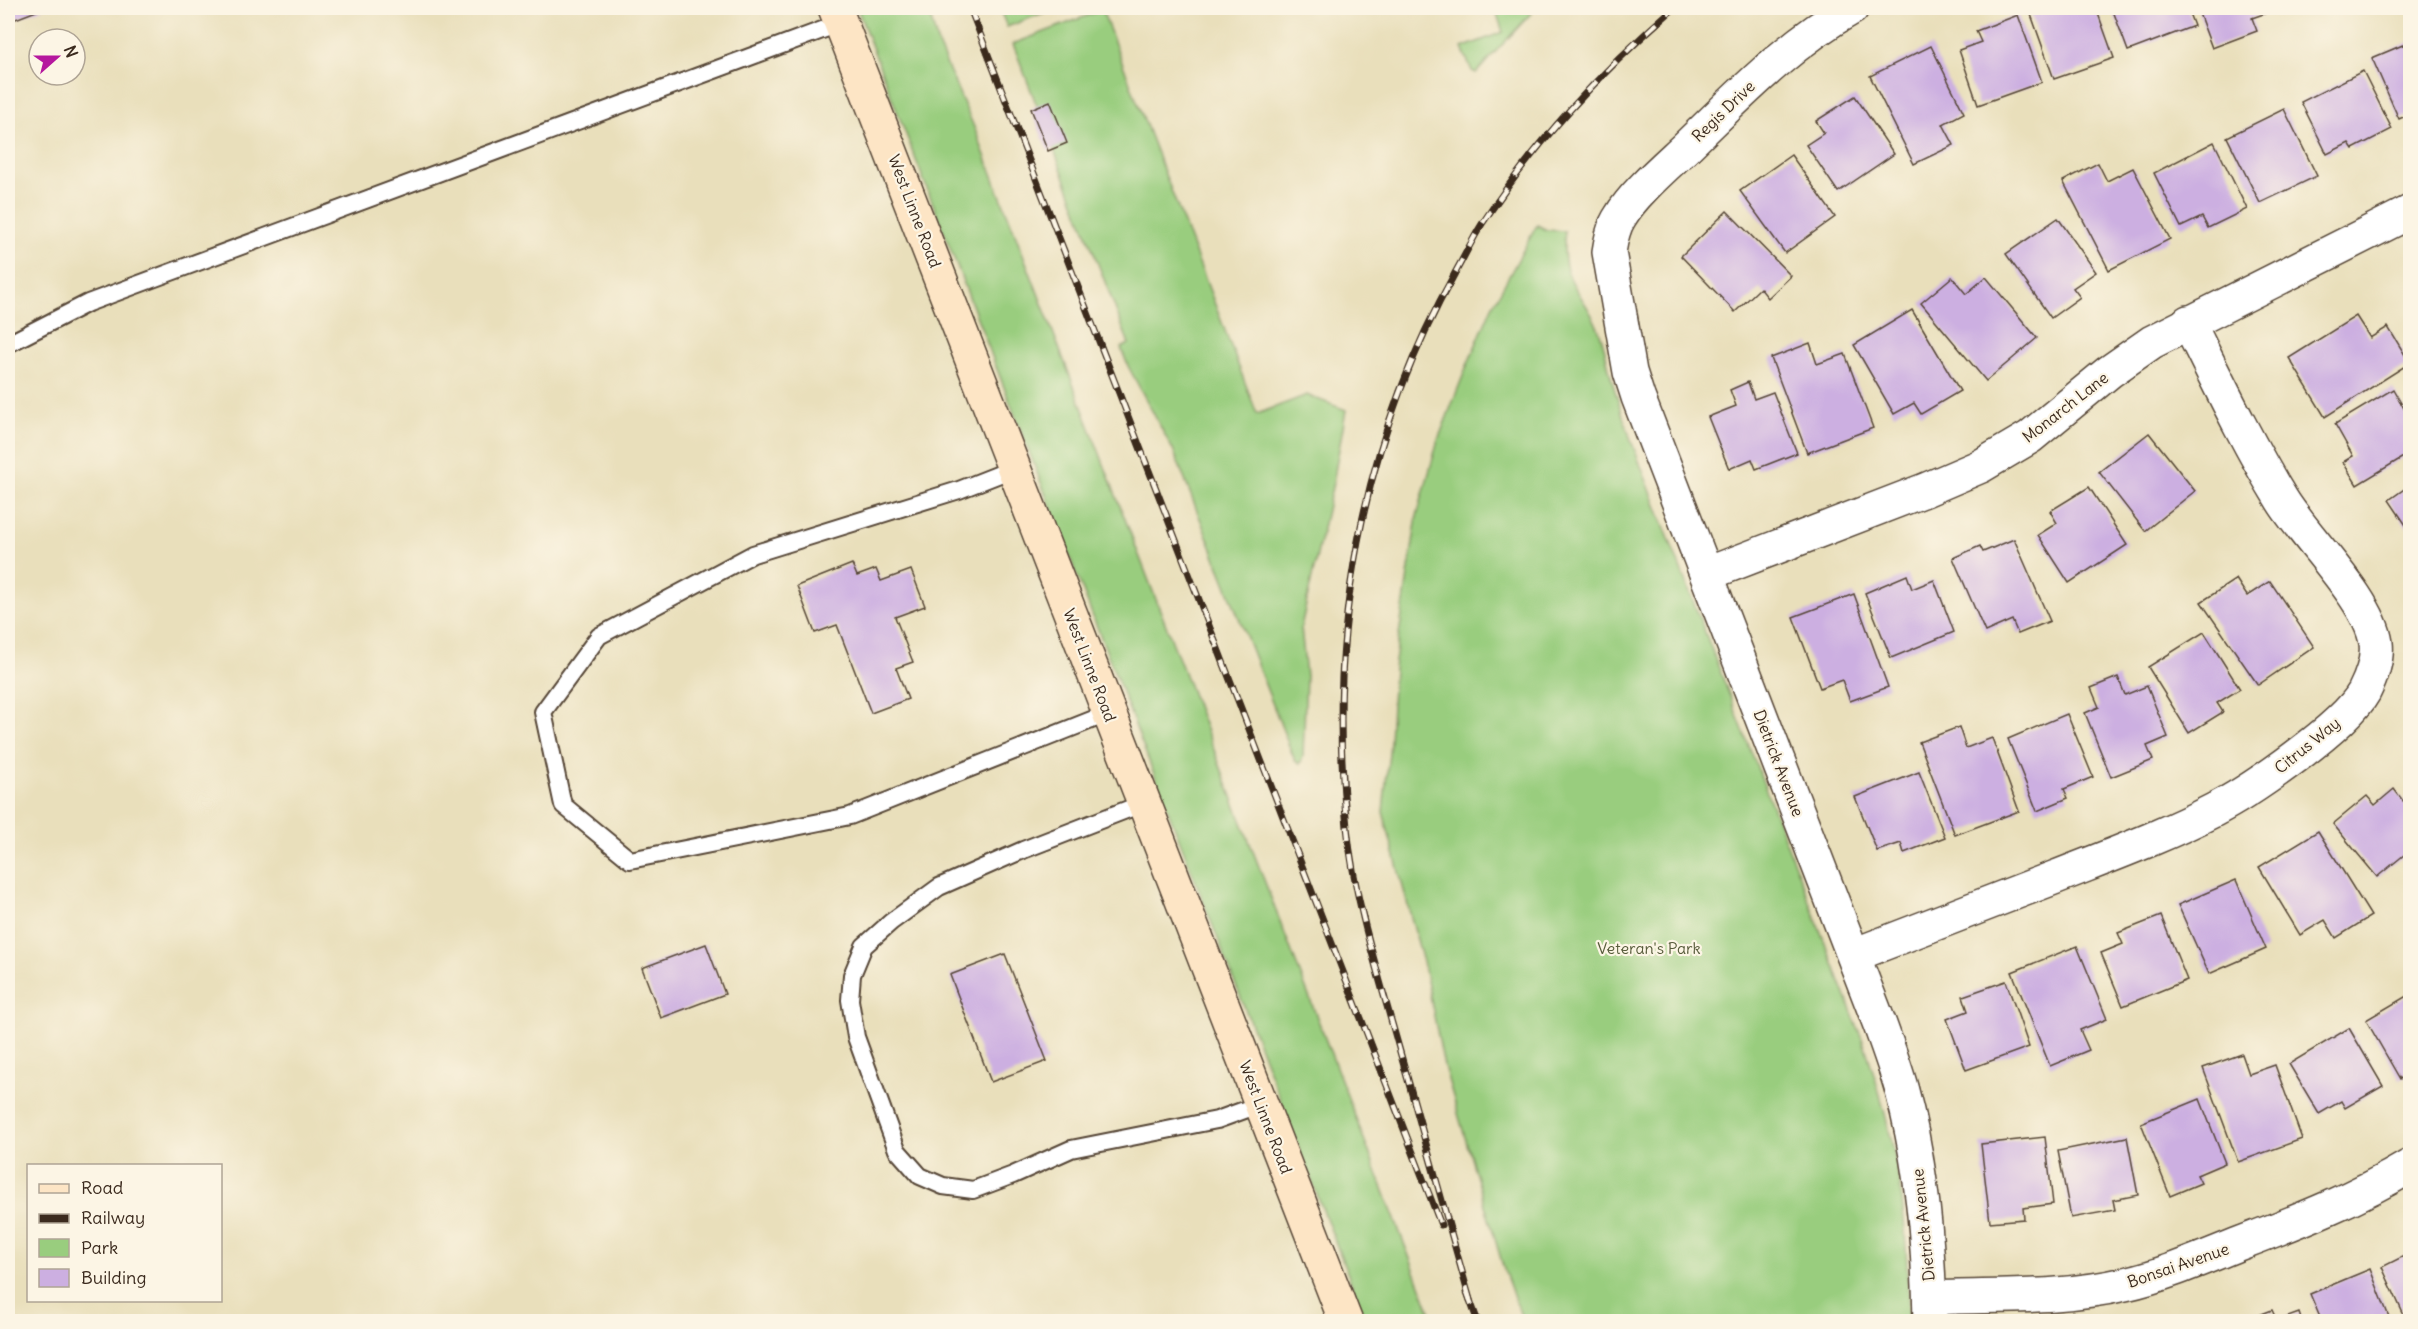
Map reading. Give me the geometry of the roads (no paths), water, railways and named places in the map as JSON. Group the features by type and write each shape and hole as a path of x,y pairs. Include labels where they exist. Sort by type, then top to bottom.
{"street":[{"name":"Regis Drive","path":"1612,234 1620,216 1651,181 1762,75 1831,19 1852,8"},
{"name":"West Linne Road","path":"838,15 1346,1322"},
{"name":"Monarch Lane","path":"1707,574 1981,466 2030,436 2109,372 2152,342 2410,212"},
{"name":"Dietrick Avenue","path":"1612,234 1609,252 1611,272 1630,372 1854,955 1902,1090 1916,1155 1924,1211 1930,1310"},
{"name":"Citrus Way","path":"1854,955 2097,861 2216,809 2263,781 2344,715 2364,693 2374,664 2376,643 2369,622 2358,601 2284,504 2268,478 2247,442 2188,322"},
{"name":"Bonsai Avenue","path":"1930,1310 2125,1284 2172,1270 2316,1214 2383,1183 2410,1166"}],"lane":[{"path":"8,344 88,303 838,15"},
{"path":"1015,468 959,490 753,555 599,636 543,712 563,805 630,860 850,816 1109,713"},
{"path":"1144,803 1023,850 939,887 891,922 864,946 852,975 850,1000 856,1037 897,1150 920,1176 944,1186 973,1190 1071,1149 1216,1120 1261,1104"}],"railway":[{"path":"970,8 1441,1225"},
{"path":"1470,1300 1373,958 1350,853 1342,756 1342,684 1347,613 1358,542 1374,472 1396,404 1423,337 1478,230 1547,136 1595,83 1674,8"},
{"path":"1467,1292 1478,1322"}],"park label":[{"name":"Veteran's Park","path":"1649,948"}]}
